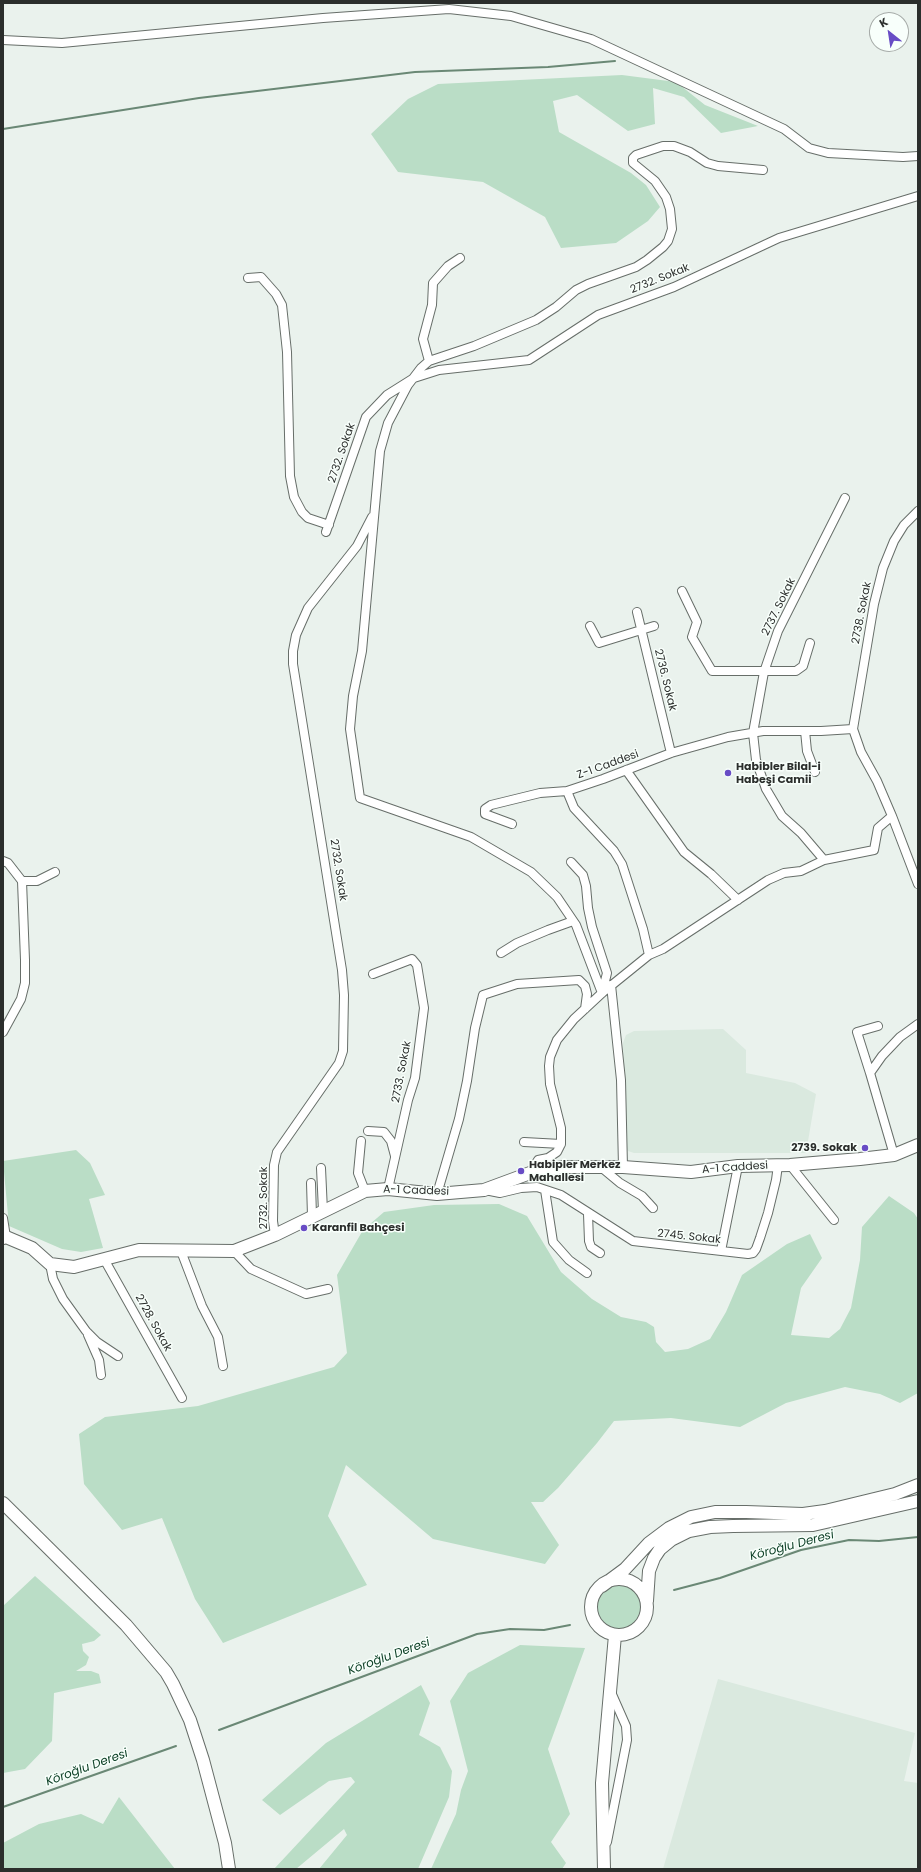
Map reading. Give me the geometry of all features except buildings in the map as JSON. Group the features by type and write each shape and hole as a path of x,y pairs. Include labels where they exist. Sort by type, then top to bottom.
{"main road":[{"name":"A-1 Caddesi","path":"50,1264 74,1267 139,1250 234,1251 275,1235 317,1213 365,1191 388,1189 438,1194 484,1190 530,1173 563,1167 623,1167 691,1172 738,1166 784,1165 894,1155 918,1145"},
{"path":"4,1237 32,1248 50,1264"},
{"path":"918,1484 895,1494 825,1511 803,1514 715,1512 691,1517 669,1528 649,1543 624,1569 596,1592 592,1601 594,1619 599,1627 615,1635 624,1635 633,1632 640,1626 645,1618 647,1610 646,1601 649,1571 657,1554 671,1540 690,1531 710,1527 813,1525 918,1501"},
{"path":"3,1503 126,1625 170,1678 190,1720 203,1760 225,1843 229,1869"},
{"path":"602,1586 610,1581 619,1579 628,1581 637,1585 643,1592 646,1601"},
{"path":"602,1866 602,1783 615,1635"}],"street":[{"path":"3,40 62,42 323,18 450,9 510,16 591,39 784,129 809,148 828,153 903,157 918,156"},
{"name":"2732. Sokak","path":"573,921 556,897 531,872 471,837 360,798 350,729 353,696 362,651 380,450 386,430 408,385 421,368 429,361 474,346 536,320 556,307 576,290 588,284 636,267 663,247 672,229 672,215 668,203 655,182 633,163 633,158 654,149 674,146 690,152 707,163 718,166 763,170"},
{"name":"2732. Sokak","path":"248,278 261,277 276,294 282,305 287,352 290,476 294,497 302,512 308,518 328,529 366,417 387,395 414,378 439,370 529,360 598,315 674,287 779,238 918,196"},
{"path":"429,361 423,339 432,305 433,283 448,266 460,258"},
{"name":"2737. Sokak","path":"824,860 801,833 782,816 766,789 756,760 753,733 764,672 778,631 845,498"},
{"name":"2738. Sokak","path":"852,729 873,610 883,568 894,541 904,525 918,511"},
{"name":"2732. Sokak","path":"275,1235 273,1221 274,1165 277,1152 339,1063 343,1051 344,995 342,970 293,664 293,650 296,635 308,608 357,546 374,513"},
{"path":"682,591 698,622 692,637 712,671 764,672 800,669 803,666 810,643"},
{"name":"2736. Sokak","path":"638,612 671,753"},
{"path":"590,626 599,643 654,626"},
{"path":"852,729 861,752 877,781 892,816 918,884"},
{"name":"Z-1 Caddesi","path":"649,955 643,929 622,864 614,851 574,808 567,791 671,753 728,737 753,733 852,729"},
{"path":"805,731 807,751 815,772"},
{"path":"626,770 684,852 711,874 738,900"},
{"path":"512,824 494,819 485,814 484,811 491,805 540,793 567,791"},
{"path":"530,1173 538,1160 548,1158 557,1152 561,1144 561,1128 550,1084 550,1057 562,1032 585,1009 611,985 649,955 663,949 774,878 784,873 801,871 824,860 874,850 878,828 892,816"},
{"path":"3,861 8,863 22,881 25,983 17,1008 3,1032"},
{"path":"571,862 583,876 586,886 588,908 592,927 607,973 602,993"},
{"path":"22,881 37,881 55,872"},
{"path":"501,954 517,943 573,921 602,993"},
{"name":"2733. Sokak","path":"373,974 412,959 416,965 419,976 424,1016 415,1078 408,1100 396,1159 388,1189"},
{"path":"438,1194 459,1119 467,1081 475,1028 483,995 517,984 579,980 585,986 587,994 585,1009"},
{"path":"611,985 621,1080 623,1167"},
{"path":"870,1073 882,1056 900,1037 918,1024"},
{"path":"878,1026 857,1032 894,1155"},
{"path":"368,1130 384,1132 391,1141 396,1159"},
{"path":"361,1141 358,1173 365,1191"},
{"path":"524,1142 561,1144"},
{"path":"784,1165 834,1220"},
{"name":"2745. Sokak","path":"484,1190 500,1193 520,1188 537,1187 561,1195 588,1214 633,1241 748,1254 753,1253 756,1249 768,1213 776,1180 784,1165"},
{"path":"721,1251 738,1166"},
{"path":"317,1213 321,1168"},
{"path":"602,1168 620,1183 642,1196 653,1208"},
{"path":"311,1183 317,1213"},
{"path":"545,1190 553,1242 569,1260 587,1273"},
{"path":"588,1214 589,1241 591,1247 600,1253"},
{"path":"3,1218 4,1237"},
{"path":"181,1251 202,1306 218,1337 223,1366"},
{"path":"234,1251 251,1269 306,1294 328,1289"},
{"name":"2728. Sokak","path":"104,1259 182,1398"},
{"path":"50,1264 53,1279 63,1299 86,1331 97,1342 118,1356"},
{"path":"86,1331 99,1360 101,1375"},
{"path":"602,1866 627,1740 626,1726 610,1689"}],"shaded area":[{"path":"723,1029 746,1050 746,1073 795,1083 816,1094 806,1153 634,1153 628,1151 625,1145 623,1043 626,1035 634,1031"},
{"path":"718,1679 915,1733 904,1781 918,1783 918,1869 663,1869"}],"green space":[{"path":"622,75 676,82 705,105 758,126 721,133 684,97 653,88 655,124 628,131 577,95 553,101 559,132 631,173 646,185 660,207 648,221 616,243 561,248 545,217 483,182 398,172 371,134 408,99 438,84"},
{"path":"76,1150 90,1163 105,1195 89,1199 103,1248 81,1252 62,1249 9,1226 3,1161"},
{"path":"889,1196 914,1213 918,1219 918,1393 900,1403 880,1394 845,1387 786,1403 740,1427 671,1418 614,1421 558,1488 543,1502 531,1502 559,1545 545,1564 433,1539 346,1465 328,1516 367,1585 223,1643 195,1599 162,1518 122,1530 84,1484 79,1434 105,1417 198,1406 334,1367 347,1353 337,1275 363,1230 384,1212 434,1205 499,1204 527,1216 561,1272 592,1299 621,1317 646,1322 654,1327 656,1342 665,1352 688,1349 710,1339 726,1312 742,1275 787,1244 810,1234 822,1258 801,1288 791,1335 829,1338 840,1329 851,1308 860,1260 862,1227"},
{"path":"35,1576 101,1635 94,1641 82,1644 83,1651 89,1657 86,1665 76,1671 91,1671 99,1674 101,1683 54,1693 52,1741 25,1769 3,1773 3,1606"},
{"path":"615,1585 623,1585 628,1586 635,1591 640,1598 640,1616 635,1623 628,1628 615,1629 607,1626 600,1619 597,1611 597,1603 600,1595 607,1588"},
{"path":"520,1645 585,1648 548,1749 570,1814 551,1842 566,1863 562,1869 431,1869 456,1814 461,1790 468,1771 450,1701 468,1673"},
{"path":"421,1685 430,1703 419,1735 440,1747 452,1771 449,1797 418,1869 319,1869 347,1835 344,1829 296,1869 274,1869 355,1782 351,1777 329,1781 280,1815 262,1800 326,1743"},
{"path":"119,1797 175,1869 3,1869 3,1843 39,1824 81,1814 103,1824"}],"waterway":[{"path":"3,129 199,98 415,72 548,67 615,61"},
{"name":"Köroğlu Deresi","path":"674,1590 720,1578 801,1550 849,1540 879,1541 918,1537"},
{"name":"Köroğlu Deresi","path":"219,1730 477,1634 510,1629 544,1630 570,1625"},
{"name":"Köroğlu Deresi","path":"3,1807 176,1746"}],"place":[{"name":"Habibler Bilal-i Habeşi Camii","path":"728,773"},
{"name":"2739. Sokak","path":"865,1148"},
{"name":"Habipler Merkez Mahallesi","path":"521,1171"},
{"name":"Karanfil Bahçesi","path":"304,1228"}]}
